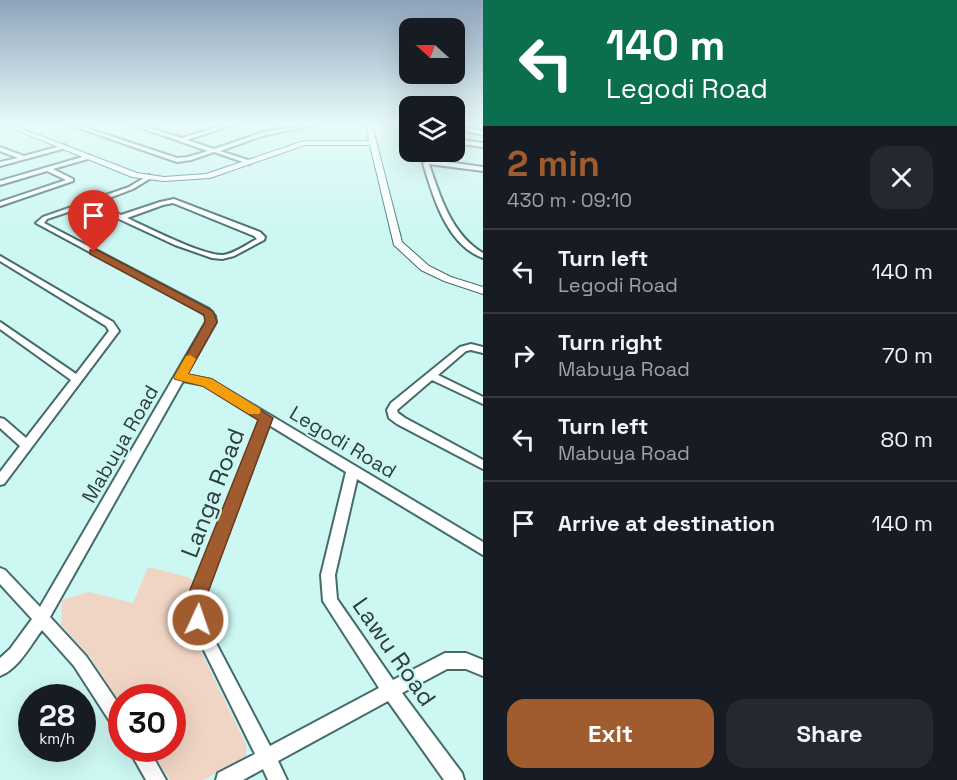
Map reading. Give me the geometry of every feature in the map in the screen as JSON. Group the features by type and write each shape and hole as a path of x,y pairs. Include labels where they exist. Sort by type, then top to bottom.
{"street":[{"path":"0,183 74,161"},
{"path":"100,161 135,175 197,179 249,162"},
{"path":"377,161 397,243 408,256 427,269 483,291"},
{"path":"483,169 431,162 426,165 453,231 469,249 483,256"},
{"path":"0,204 71,180 48,169"},
{"name":"Mabuya Road","path":"0,668 16,654 40,620 211,322 211,316 40,223 45,218 131,188 149,177"},
{"path":"90,202 122,217 213,257 228,256 261,239 256,234 174,201 162,202 122,217"},
{"path":"0,258 113,327 113,334 0,481"},
{"path":"0,325 78,380"},
{"path":"483,350 471,347 463,349 395,405 392,410 393,415 483,465"},
{"path":"432,376 483,401"},
{"name":"Legodi Road","path":"180,377 207,382 483,549"},
{"name":"Langa Road","path":"266,418 196,603 200,627 278,780"},
{"path":"0,422 28,446"},
{"name":"Lawu Road","path":"353,470 328,575 328,593 336,611 455,780"},
{"path":"0,574 80,661 108,704"},
{"path":"225,780 267,759 389,689 445,661 466,661 483,668"},
{"path":"146,762 157,780"}],"shaded area":[{"path":"148,567 188,577 196,583 186,610 189,627 246,744 246,758 203,780 170,780 158,762 186,762 186,684 108,685 90,657 61,625 62,600 89,592 133,603"}],"slow traffic":[{"path":"190,359 180,377 207,382 254,411"}],"route":[{"path":"94,252 206,311 211,316 211,322 180,377 207,382 266,418 198,595 196,612 198,620"}]}
